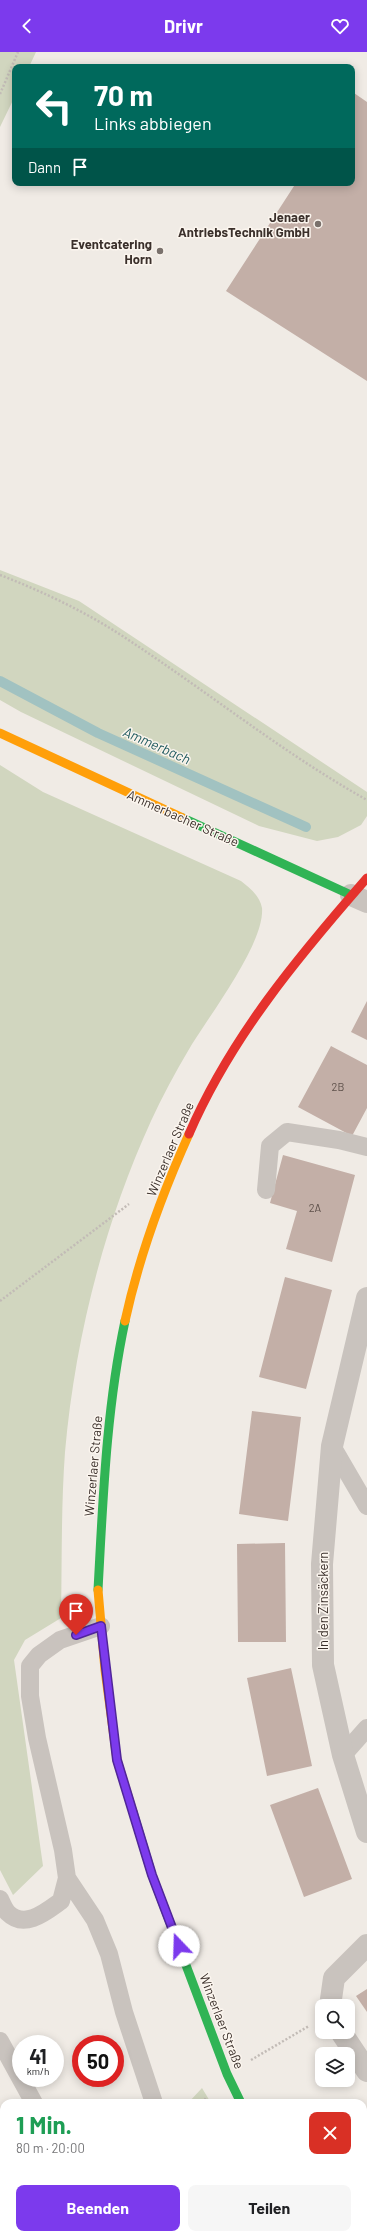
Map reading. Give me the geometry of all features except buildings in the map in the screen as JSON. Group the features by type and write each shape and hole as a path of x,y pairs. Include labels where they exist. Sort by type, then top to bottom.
{"main road":[{"name":"Ammerbacher Straße","path":"0,733 51,758 359,898"},
{"name":"Winzerlaer Straße","path":"239,2099 227,2074 152,1875 117,1760 98,1591 105,1457 117,1360 130,1300 167,1183 196,1117 232,1050 276,986 308,945 359,898 367,878"}],"street":[{"name":"In den Zinsäckern","path":"367,1298 332,1446 322,1564 323,1665 342,1755 367,1832"},
{"path":"331,1999 334,1978 367,1945"},
{"path":"346,2039 367,2071"}],"lane":[{"path":"266,1190 270,1146 287,1132 339,1140 367,1147"},
{"path":"332,1446 367,1506"},
{"path":"3,1910 20,1918 33,1919 61,1901 67,1878 63,1850 37,1738 30,1696 30,1666 39,1655 60,1640 101,1626"},
{"path":"342,1755 367,1728"},
{"path":"67,1878 95,1920 109,1954 124,2012 153,2099"},
{"path":"0,2041 32,2099"}],"path":[{"path":"13,64 18,52"},
{"path":"0,94 12,66"},
{"path":"0,574 65,604 126,638 289,751 367,800"},
{"path":"0,1301 132,1202"},
{"path":"227,2074 315,2022"}],"green space":[{"path":"0,52 36,52 30,64 12,64 12,102 0,127"},
{"path":"0,570 79,601 367,792 367,816 361,825 338,837 317,841 259,826 21,712 0,700"},
{"path":"0,765 43,792 241,881 257,896 262,908 260,923 254,941 245,960 188,1051 151,1121 119,1200 94,1283 76,1367 65,1452 62,1514 61,1618 25,1640 14,1660 43,1866 13,1895 0,1870"},
{"path":"202,2088 209,2099 192,2099"}],"waterway":[{"name":"Ammerbach","path":"0,681 98,733 306,827"}],"traffic: fast":[{"path":"183,818 351,895"},
{"path":"98,1590 109,1421 113,1388 125,1321"},
{"path":"133,1812 152,1875 227,2074 239,2099"}],"traffic: slow":[{"path":"0,733 183,818"},
{"path":"125,1321 137,1273 152,1226 189,1134"},
{"path":"98,1590 105,1670 117,1760 133,1812"}],"traffic: jam":[{"path":"189,1134 206,1098 225,1064 268,999 291,968 367,878"}],"place":[{"name":"Jenaer AntriebsTechnik GmbH","path":"318,224"},
{"name":"Eventcatering Horn","path":"160,251"}],"route":[{"path":"76,1635 101,1626 105,1670 117,1760 152,1875 179,1946"}]}
